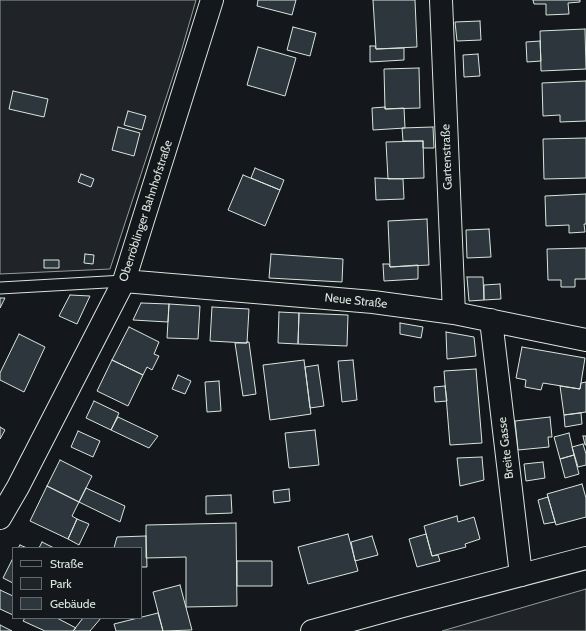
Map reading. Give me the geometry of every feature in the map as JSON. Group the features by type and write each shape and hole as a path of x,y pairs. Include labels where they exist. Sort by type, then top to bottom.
{"street":[{"name":"Oberröblinger Bahnhofstraße","path":"0,518 18,487 124,281 212,0"},
{"name":"Gartenstraße","path":"442,0 454,313"},
{"name":"Neue Straße","path":"124,281 373,302 454,313 586,340"},
{"name":"Breite Gasse","path":"491,320 521,575"},
{"path":"312,631 586,558"}],"lane":[{"path":"0,288 124,281"}],"green space":[{"path":"0,0 196,0 181,52 110,269 0,274"},
{"path":"586,589 586,631 442,631"}],"building":[{"path":"258,0 296,0 292,15 257,6"},
{"path":"373,0 415,0 417,47 376,49"},
{"path":"533,0 580,0 580,2 568,3 569,14 546,15 546,4 534,4"},
{"path":"480,21 481,40 457,41 455,22"},
{"path":"293,27 316,33 310,56 287,50"},
{"path":"585,29 586,69 541,71 540,31"},
{"path":"540,41 541,61 527,62 526,42"},
{"path":"370,46 375,46 376,49 404,48 404,60 370,62"},
{"path":"258,47 296,58 285,96 247,85"},
{"path":"478,54 480,76 464,77 463,55"},
{"path":"419,68 420,108 385,109 384,69"},
{"path":"586,81 586,121 560,122 560,115 543,116 542,83"},
{"path":"13,91 48,99 44,117 9,109"},
{"path":"385,107 385,109 404,108 405,128 373,130 372,108"},
{"path":"128,111 146,116 142,130 124,125"},
{"path":"118,127 140,133 134,156 112,150"},
{"path":"433,127 434,148 423,148 423,141 403,141 402,128"},
{"path":"586,138 586,178 544,179 543,139"},
{"path":"423,141 424,178 388,179 386,142"},
{"path":"255,168 284,180 280,190 251,178"},
{"path":"81,174 94,179 91,187 78,182"},
{"path":"243,175 280,190 265,226 228,210"},
{"path":"375,178 403,179 404,199 376,200"},
{"path":"586,194 586,224 584,224 585,232 569,233 569,225 546,226 545,196"},
{"path":"427,219 429,265 390,267 388,221"},
{"path":"489,229 491,257 467,258 466,230"},
{"path":"586,248 586,279 575,279 575,287 561,287 561,280 548,280 547,249"},
{"path":"85,254 94,255 93,264 84,263"},
{"path":"271,254 343,259 342,282 269,278"},
{"path":"44,260 59,260 59,268 44,268"},
{"path":"383,264 389,264 390,267 418,265 418,279 384,281"},
{"path":"467,277 483,277 484,300 469,301"},
{"path":"500,284 501,299 484,300 484,285"},
{"path":"70,295 90,296 77,324 59,316"},
{"path":"0,298 5,298 0,308"},
{"path":"141,303 169,304 168,322 133,320"},
{"path":"169,304 200,306 198,339 167,338"},
{"path":"212,307 249,309 247,343 210,341"},
{"path":"279,312 299,313 298,344 278,343"},
{"path":"299,313 348,315 347,346 298,344"},
{"path":"400,323 423,327 421,338 400,334"},
{"path":"129,327 159,342 154,354 159,356 152,370 147,367 143,375 112,360"},
{"path":"446,332 474,337 476,356 447,359"},
{"path":"19,334 45,347 24,392 0,380 0,373"},
{"path":"249,342 256,394 243,396 235,343"},
{"path":"522,347 585,358 580,389 543,383 541,390 525,387 526,380 516,378"},
{"path":"112,360 143,375 128,406 97,391"},
{"path":"304,360 311,414 270,420 263,365"},
{"path":"353,360 357,400 342,402 338,361"},
{"path":"318,365 324,406 310,408 305,367"},
{"path":"476,369 482,443 450,445 444,371"},
{"path":"178,375 191,381 185,394 172,389"},
{"path":"219,381 221,411 207,412 205,382"},
{"path":"586,382 586,412 564,415 560,386 580,389 581,383"},
{"path":"445,386 447,401 435,402 434,387"},
{"path":"94,401 119,413 111,430 86,418"},
{"path":"581,413 582,424 565,427 564,415"},
{"path":"118,417 158,436 149,448 111,430"},
{"path":"550,417 552,437 548,437 549,447 518,450 515,421"},
{"path":"0,427 5,430 0,439"},
{"path":"315,430 319,465 289,468 285,433"},
{"path":"78,431 100,441 93,457 71,447"},
{"path":"569,433 574,455 560,459 554,437"},
{"path":"583,436 586,436 586,445 585,445"},
{"path":"583,444 586,454 586,465 578,467 572,447"},
{"path":"574,455 579,474 565,478 560,459"},
{"path":"482,457 484,480 460,486 457,458"},
{"path":"60,460 92,476 79,502 47,486"},
{"path":"543,462 545,478 526,481 524,464"},
{"path":"582,484 586,498 586,517 556,525 547,494"},
{"path":"47,486 79,502 72,516 77,519 68,539 30,521"},
{"path":"86,488 125,506 120,522 79,502"},
{"path":"289,489 290,501 274,503 273,491"},
{"path":"231,495 232,513 206,514 206,496"},
{"path":"548,497 555,522 544,524 538,500"},
{"path":"457,516 458,522 474,517 480,539 465,544 466,547 432,556 424,526"},
{"path":"77,519 89,524 79,545 68,539"},
{"path":"236,523 237,606 186,607 186,557 146,558 146,525"},
{"path":"348,534 358,571 308,584 298,547"},
{"path":"426,534 432,556 438,555 440,561 417,567 409,539"},
{"path":"146,536 147,567 142,567 142,547 114,547 117,537"},
{"path":"372,536 378,555 355,561 351,542"},
{"path":"42,542 52,547 40,547"},
{"path":"12,560 12,582 3,578"},
{"path":"237,561 272,561 272,586 237,586"},
{"path":"180,585 192,630 163,631 153,592"},
{"path":"0,590 12,596 12,615 0,609"},
{"path":"158,613 163,631 116,631 114,624 134,619 142,619 142,617"},
{"path":"24,619 59,619 76,628 73,631 45,631 23,621"},
{"path":"82,619 100,619 90,631 73,631"},
{"path":"0,625 12,631 0,631"}]}
